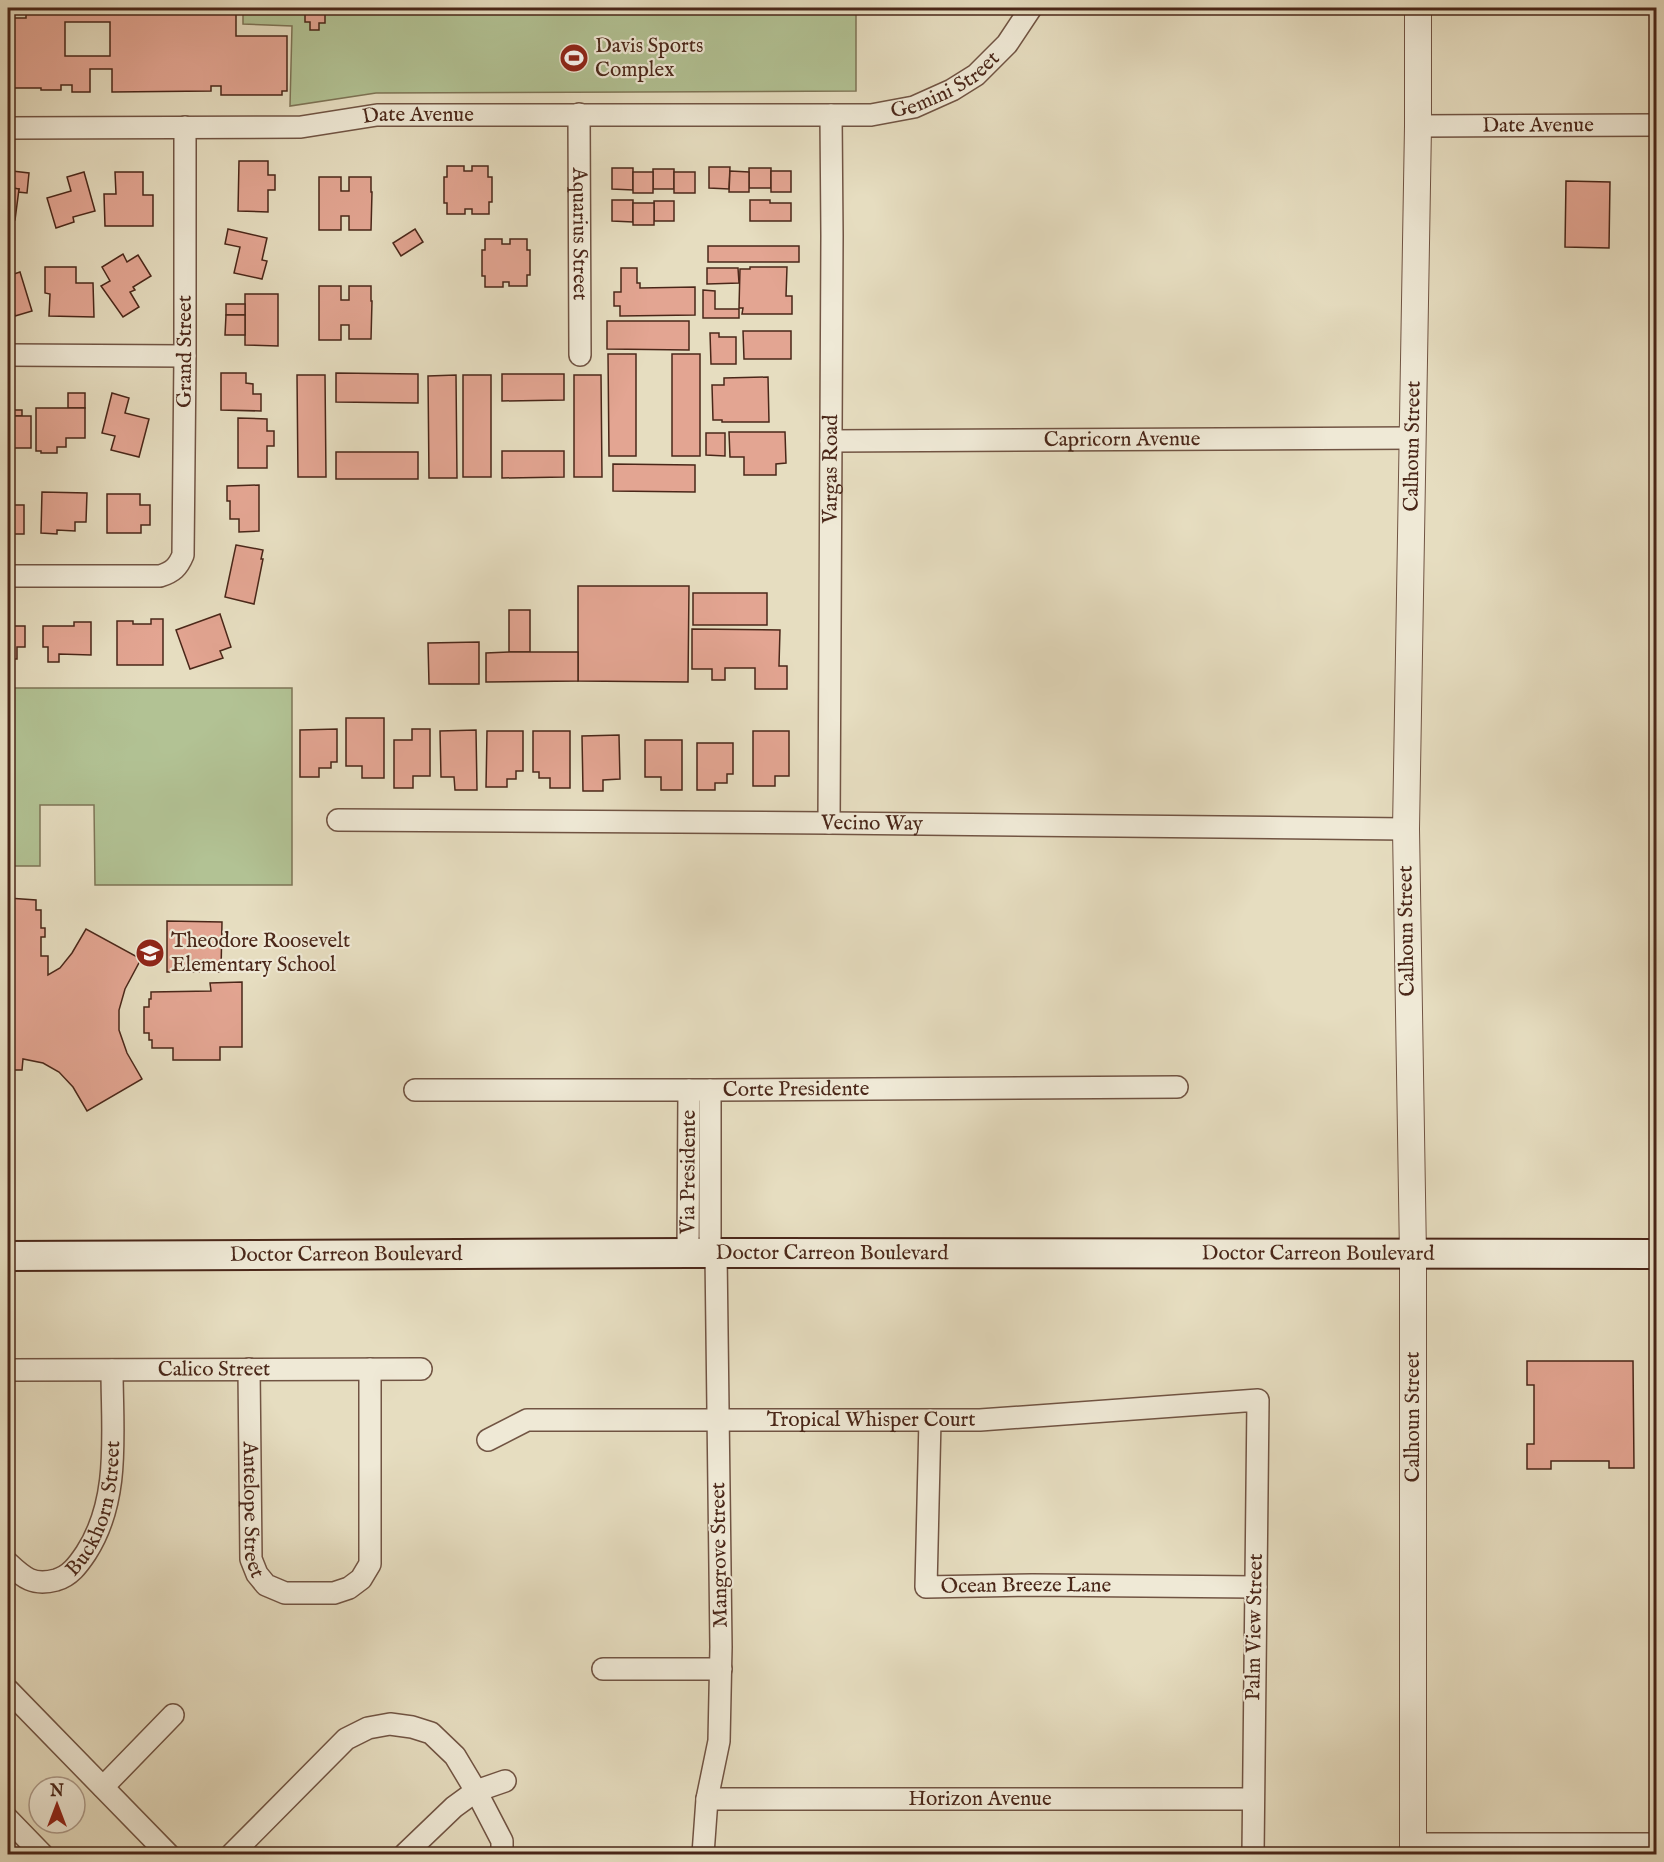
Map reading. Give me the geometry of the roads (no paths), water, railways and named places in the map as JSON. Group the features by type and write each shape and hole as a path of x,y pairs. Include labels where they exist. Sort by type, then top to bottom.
{"main road":[{"name":"Doctor Carreon Boulevard","path":"8,1256 1656,1254"}],"street":[{"name":"Gemini Street","path":"831,115 872,115 903,109 952,90 985,68 1007,44 1031,8"},
{"name":"Calhoun Street","path":"1413,1849 1413,1255 1406,829 1418,8"},
{"name":"Aquarius Street","path":"579,114 580,355"},
{"name":"Date Avenue","path":"8,128 301,127 377,115 831,115"},
{"name":"Vargas Road","path":"829,823 831,115"},
{"name":"Date Avenue","path":"1418,126 1656,125"},
{"name":"Grand Street","path":"8,576 155,576 173,571 179,563 184,549 185,127"},
{"path":"8,355 185,356"},
{"name":"Capricorn Avenue","path":"831,441 1413,438"},
{"name":"Vecino Way","path":"338,820 1406,829"},
{"name":"Corte Presidente","path":"415,1090 1177,1087"},
{"name":"Via Presidente","path":"700,1090 705,1254"},
{"name":"Mangrove Street","path":"703,1854 707,1800 719,1741 721,1669 718,1420 705,1254"},
{"name":"Antelope Street","path":"249,1369 251,1559 257,1574 266,1585 285,1593 334,1593 349,1588 361,1579 370,1564 370,1369"},
{"name":"Calico Street","path":"8,1370 421,1369"},
{"name":"Buckhorn Street","path":"8,1563 33,1582 64,1578 78,1565 92,1544 102,1523 111,1486 111,1370"},
{"name":"Tropical Whisper Court","path":"488,1440 527,1420 980,1420 1258,1400"},
{"name":"Palm View Street","path":"1253,1854 1258,1400"},
{"name":"Ocean Breeze Lane","path":"930,1420 926,1587 1032,1585 1256,1587"},
{"path":"603,1669 721,1669"},
{"path":"8,1690 168,1854"},
{"path":"103,1787 173,1715"},
{"path":"232,1854 346,1739 368,1728 390,1724 431,1733 454,1756 476,1791 502,1841 502,1854"},
{"path":"405,1854 454,1807 476,1791 505,1780"},
{"name":"Horizon Avenue","path":"707,1800 1252,1800"},
{"path":"8,1820 42,1854"},
{"path":"1413,1849 1656,1844"}],"place":[{"name":"Davis Sports Complex","path":"574,58"},
{"name":"Theodore Roosevelt Elementary School","path":"150,953"}]}
